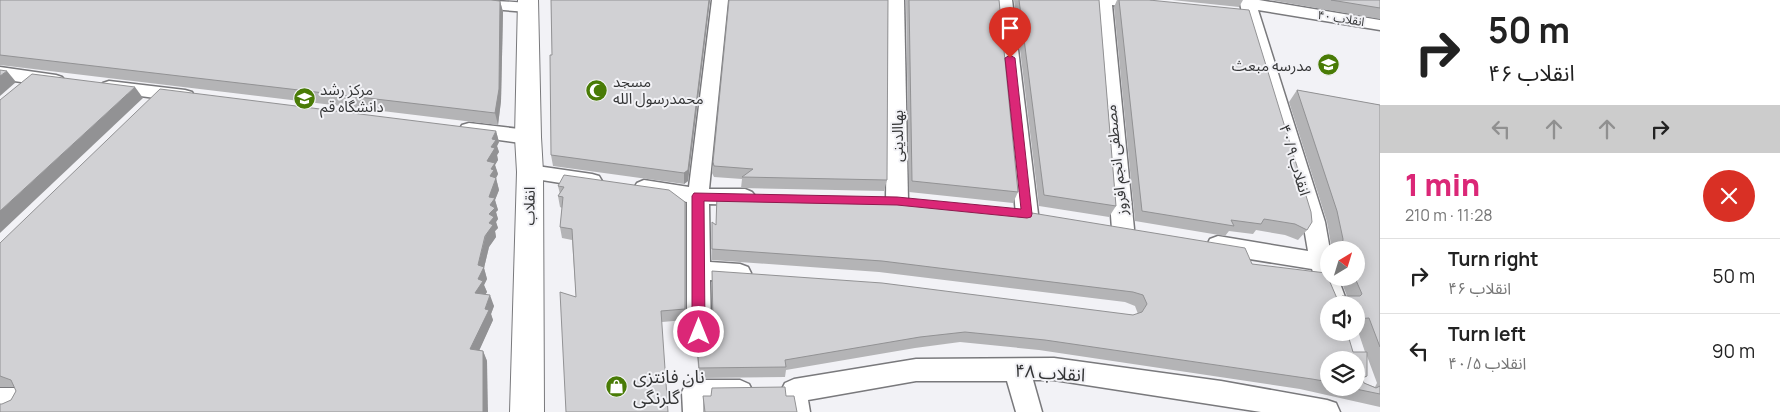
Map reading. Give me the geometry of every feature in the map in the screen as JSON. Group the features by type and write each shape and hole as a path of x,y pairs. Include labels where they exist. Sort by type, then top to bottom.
{"main road":[{"name":"انقلاب","path":"527,412 530,172 528,137 528,4"}],"street":[{"path":"440,0 528,4"},
{"path":"699,332 698,196 720,0"},
{"name":"بهاالدینی","path":"896,0 897,201"},
{"path":"1004,0 1027,214"},
{"name":"مصطفی انجم افروز","path":"1104,0 1110,91 1123,230"},
{"path":"1108,0 1165,6"},
{"name":"انقلاب ۴۰","path":"1241,14 1248,3 1380,25"},
{"name":"انقلاب ۴۰/۹","path":"1241,14 1314,222 1320,256"},
{"path":"0,73 75,83"},
{"path":"14,96 36,78"},
{"path":"94,85 155,100 200,98"},
{"path":"452,128 528,137"},
{"path":"530,172 698,196 768,198"},
{"path":"1198,242 1320,262"},
{"path":"698,270 765,275"},
{"name":"انقلاب ۴۸","path":"696,412 695,392 782,396 916,370 1054,369 1256,405 1327,412"},
{"path":"1017,370 1029,412"}],"building":[{"path":"0,0 500,1 499,89 495,113 0,55"},
{"path":"551,0 709,0 688,170 684,173 551,155"},
{"path":"729,0 888,0 887,180 742,177 753,169 714,166"},
{"path":"909,0 999,0 1018,192 912,181"},
{"path":"1019,0 1099,0 1116,206 1044,195"},
{"path":"1119,0 1149,0 1249,10 1311,212 1312,222 1307,230 1295,224 1264,219 1261,224 1231,220 1234,226 1142,211"},
{"path":"1331,0 1380,0 1380,8"},
{"path":"0,70 7,71 0,76"},
{"path":"32,74 135,87 0,211 0,100"},
{"path":"160,89 496,131 492,139 496,140 491,147 495,148 487,161 495,163 491,169 494,170 490,176 496,178 489,197 495,198 490,205 495,208 489,214 494,217 489,223 493,225 485,236 478,265 484,267 478,279 483,281 475,293 490,295 485,309 489,310 470,349 483,351 483,412 0,412 0,404 11,400 16,391 11,380 0,376 0,243"},
{"path":"1297,90 1380,105 1380,347 1369,318 1365,318 1365,296 1360,296 1362,294 1358,286 1365,286 1365,241 1343,241 1337,211"},
{"path":"564,175 669,190 685,202 685,309 661,311 668,412 566,412 560,292 576,297 572,229 560,227 563,197 558,196 564,187 558,186"},
{"path":"717,195 900,200 1032,213 1245,248 1252,264 1320,272 1320,286 1332,286 1336,296 1320,296 1320,341 1350,341 1353,351 1320,351 1320,380 1045,340 965,332 920,337 785,360 786,367 699,368 696,333 709,330 713,322 712,271 882,283 1133,315 1142,312 1147,304 1143,295 1133,292 882,261 712,249 712,222 716,225"},
{"path":"1365,352 1367,352 1367,376 1365,377"},
{"path":"1365,383 1376,388 1380,386 1380,394 1365,391"},
{"path":"785,387 786,396 794,396 797,412 705,412 703,396 711,396 712,388"}],"place":[{"name":"مدرسه مبعث","path":"1328,65"},
{"name":"مسجد محمدرسول الله","path":"597,90"},
{"name":"مرکز رشد دانشگاه قم","path":"304,98"},
{"name":"نان فانتزی گلرنگی","path":"617,386"}],"route":[{"path":"699,332 698,196 897,201 1027,214 1010,58"}]}
